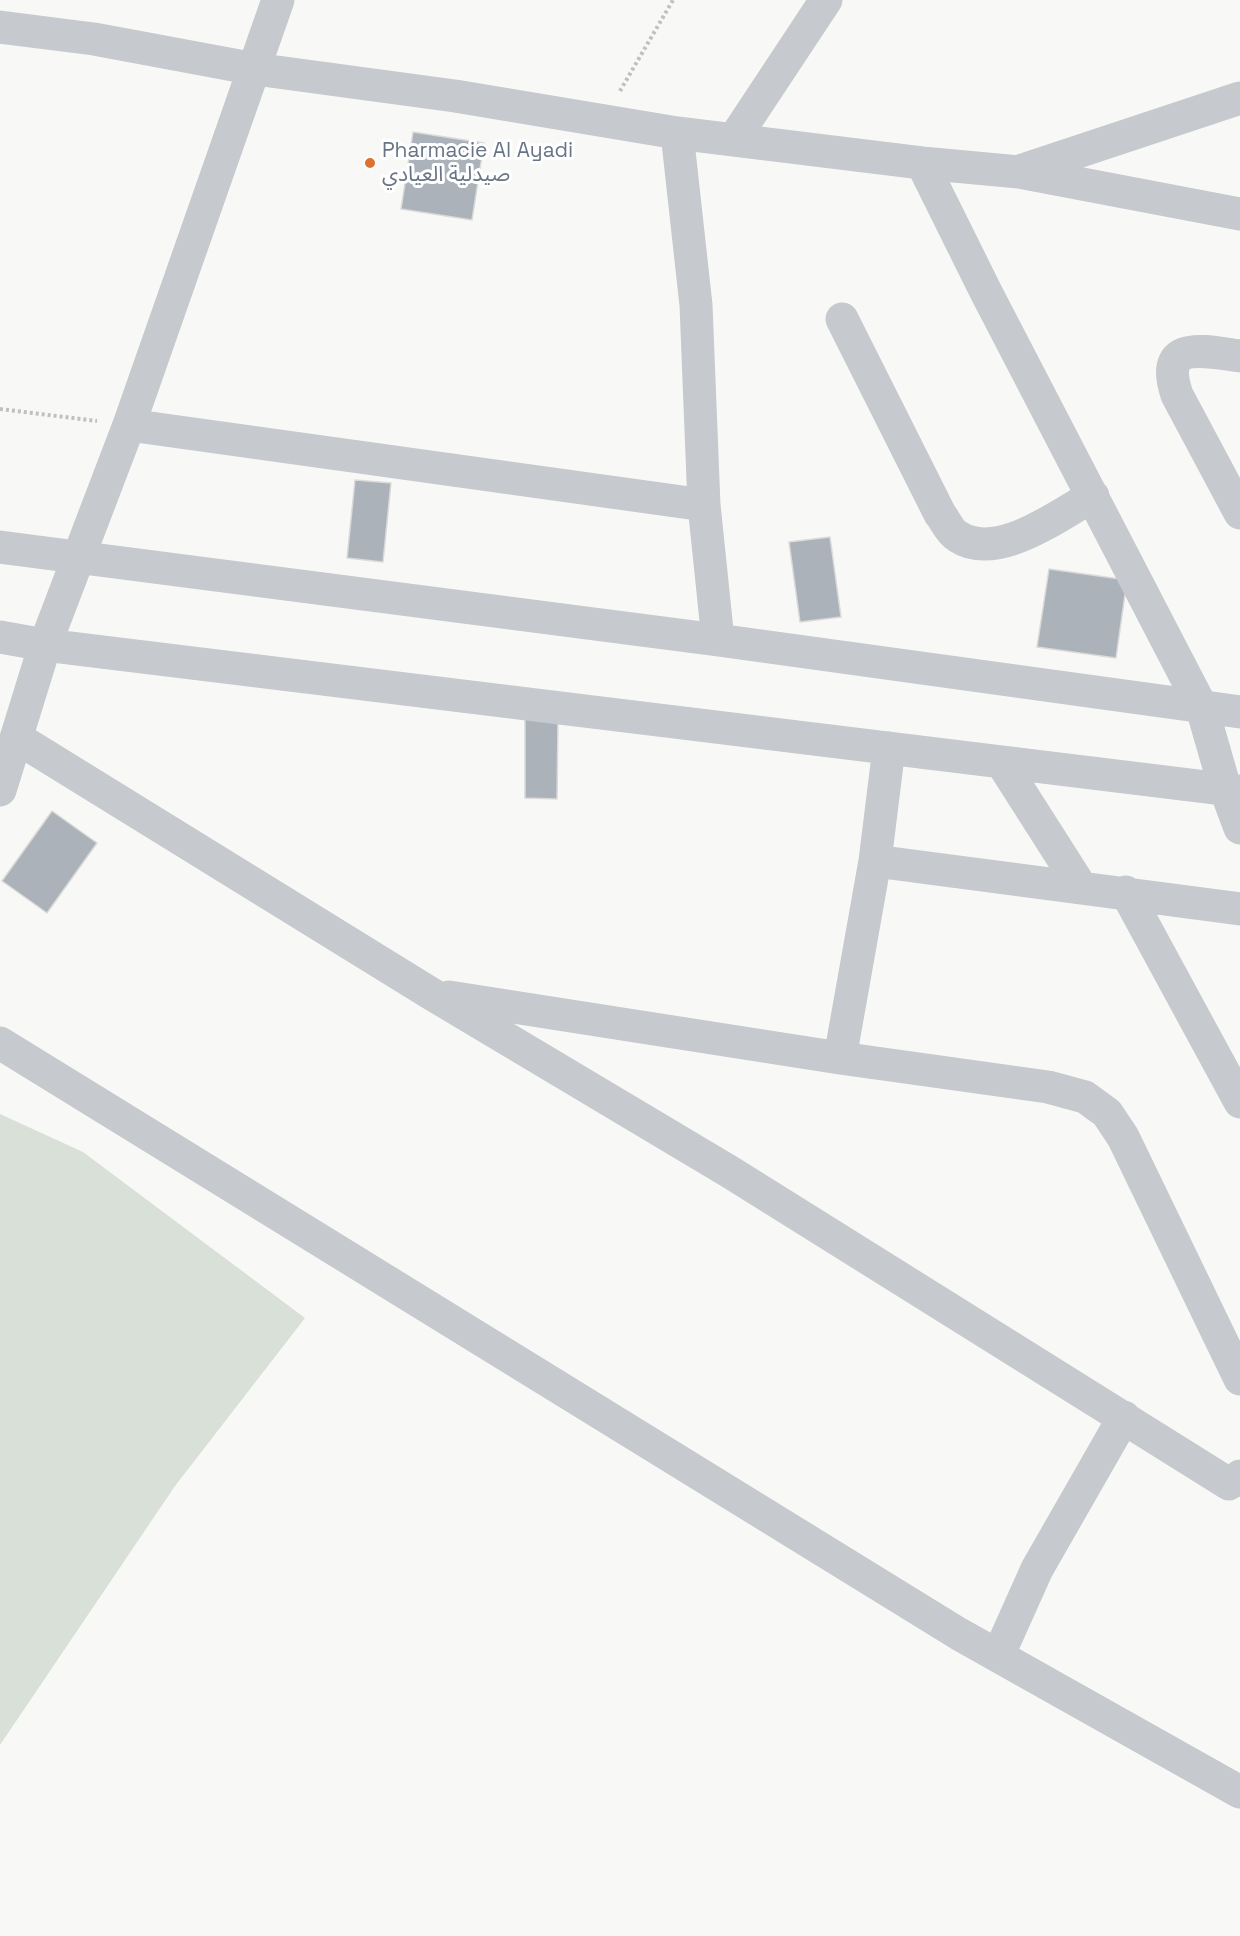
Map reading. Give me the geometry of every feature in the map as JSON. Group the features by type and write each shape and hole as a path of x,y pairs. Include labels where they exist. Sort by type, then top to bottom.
{"street":[{"path":"278,0 129,425 45,645 6,764 430,993 730,1172 1236,1485"},
{"path":"734,140 826,0"},
{"path":"0,27 94,39 255,69 455,96 677,133 922,163 1019,172 1240,214"},
{"path":"1019,172 1240,98"},
{"path":"677,133 696,304 704,505 718,640"},
{"path":"922,163 986,292 1202,708 1232,790 1240,828"},
{"path":"842,319 940,514 956,536 984,546 1017,538 1093,496"},
{"path":"1240,356 1196,350 1182,353 1173,362 1170,376 1177,395 1240,513"},
{"path":"129,425 704,505"},
{"path":"0,547 718,640 1240,712"},
{"path":"0,637 45,645 1232,790"},
{"path":"840,1058 875,861 889,748"},
{"path":"1002,763 1081,887"},
{"path":"875,861 1126,892 1240,909"},
{"path":"1126,892 1240,1102"},
{"path":"430,993 840,1058 1048,1087 1085,1097 1107,1113 1123,1137 1240,1379"},
{"path":"0,1043 959,1635 1240,1792"},
{"path":"998,1656 1037,1569 1124,1417"}],"path":[{"path":"603,120 673,0"},
{"path":"0,409 129,425"}],"shaded area":[{"path":"0,1114 83,1152 305,1318 175,1486 0,1745"}],"building":[{"path":"413,132 484,143 472,220 401,209"},
{"path":"355,480 391,483 383,562 347,558"},
{"path":"830,537 841,617 800,622 789,542"},
{"path":"1049,569 1127,580 1116,658 1037,647"},
{"path":"525,718 558,718 557,799 525,798"},
{"path":"52,811 97,843 47,913 2,881"}],"place":[{"name":"Pharmacie Al Ayadi صيدلية العيادي","path":"370,163"}]}
